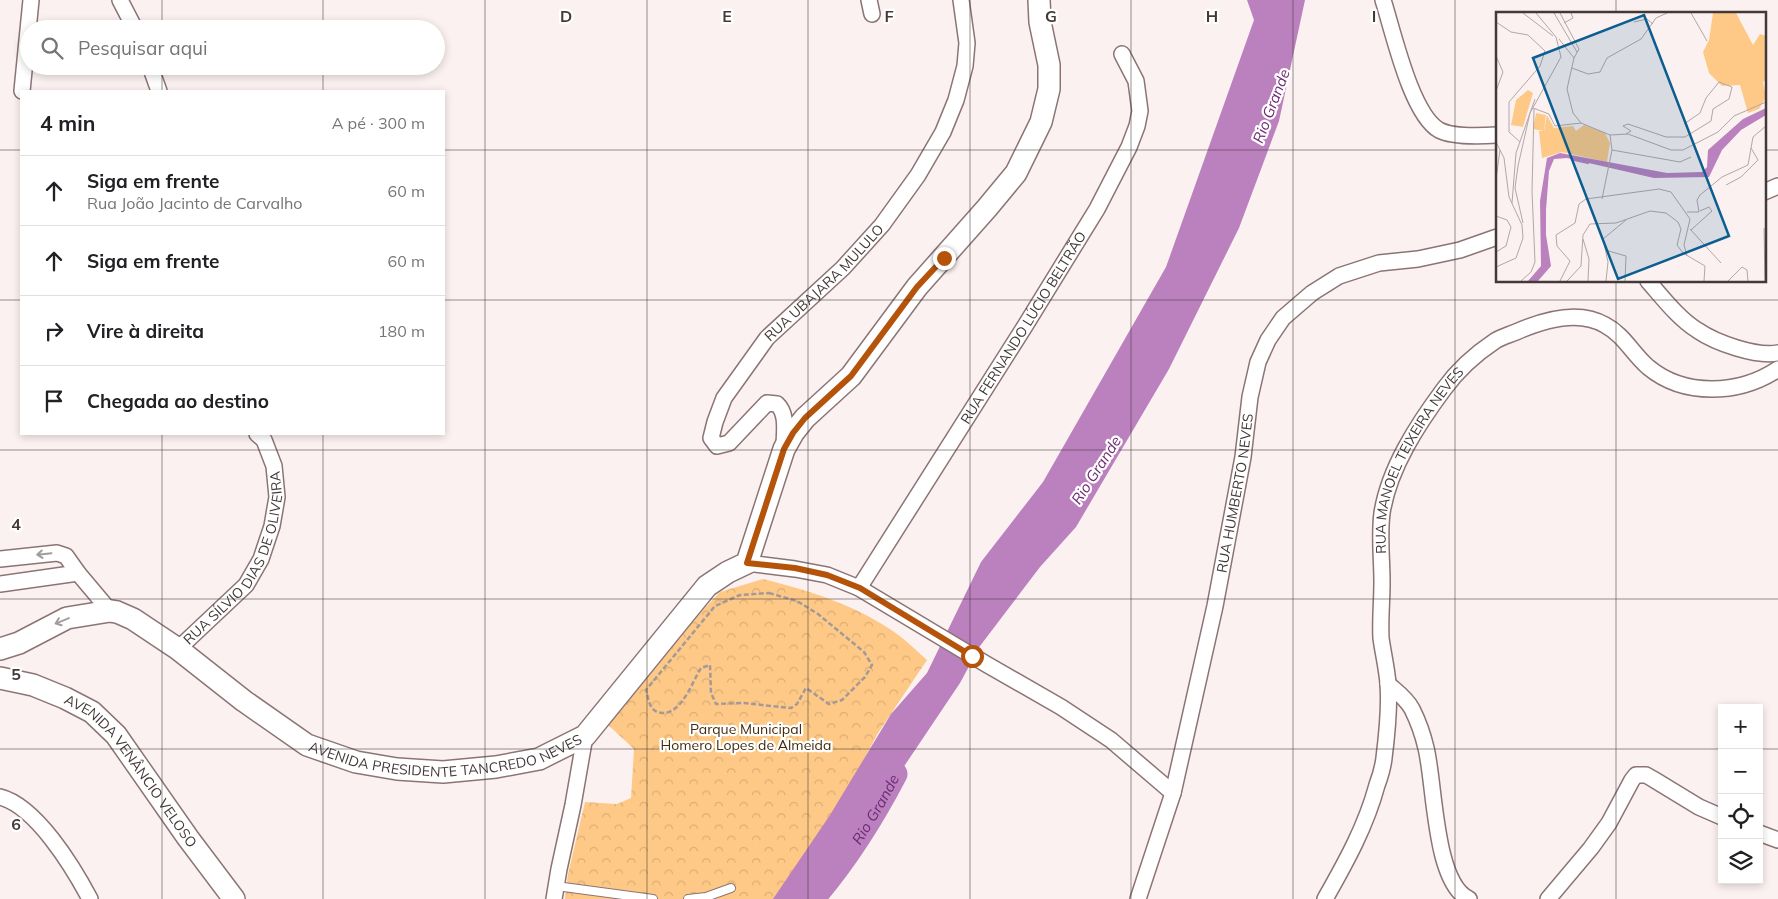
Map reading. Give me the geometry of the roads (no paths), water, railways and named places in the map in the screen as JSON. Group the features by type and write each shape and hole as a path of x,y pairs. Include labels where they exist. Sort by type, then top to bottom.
{"street":[{"path":"29,20 31,0"},
{"path":"120,0 131,20"},
{"name":"RUA UBAJARA MULULO","path":"784,449 784,416 782,408 778,404 767,403 729,443 717,446 711,438 719,409 732,384 767,338 843,268 882,225 918,175 943,132 956,100 966,66 967,43 961,0"},
{"path":"1039,0 1040,22 1049,65 1049,89 1041,122 1016,173 917,287 851,376 805,418 793,433 784,449 747,563 795,568 827,575 860,588 1061,707 1110,740 1173,793"},
{"path":"1383,0 1412,93 1424,114 1438,129 1450,134 1496,135"},
{"name":"RUA FERNANDO LÚCIO BELTRÃO","path":"860,588 1036,310 1096,209 1129,147 1137,126 1140,111 1136,81 1122,54"},
{"path":"22,90 24,75"},
{"path":"153,75 159,90"},
{"path":"1766,191 1778,186"},
{"name":"RUA HUMBERTO NEVES","path":"1138,899 1173,793 1215,606 1243,457 1250,398 1258,362 1268,340 1282,318 1312,293 1339,276 1380,263 1418,259 1460,250 1496,237"},
{"path":"1649,282 1675,311 1697,330 1722,342 1748,351 1778,353"},
{"name":"RUA MANOEL TEIXEIRA NEVES","path":"1325,899 1354,848 1375,793 1384,761 1388,684 1381,637 1382,512 1389,485 1407,446 1425,415 1450,382 1496,340 1544,321 1570,317 1589,318 1603,323 1618,332 1648,367 1664,378 1682,386 1702,390 1751,383 1778,369"},
{"name":"RUA SÍLVIO DIAS DE OLIVEIRA","path":"178,649 246,585 261,559 272,526 277,497 274,466 264,440 259,435"},
{"path":"0,559 57,553 66,556 110,610"},
{"name":"AVENIDA PRESIDENTE TANCREDO NEVES","path":"110,610 133,619 178,649 237,696 307,745 356,762 397,769 443,772 496,767 538,759 585,736 682,614 707,586 728,572 747,563"},
{"path":"0,584 78,573"},
{"path":"0,649 20,643 67,618 110,610"},
{"name":"AVENIDA VENÂNCIO VELOSO","path":"0,678 33,685 92,712 116,735 188,838 234,899"},
{"path":"1388,684 1404,696 1418,721 1426,748 1441,850 1447,873 1462,896 1468,899"},
{"name":"AVENIDA VENÂNCIO VELOSO","path":"0,692 40,699 87,722 107,738 219,899"},
{"path":"555,893 574,805 585,736"},
{"path":"1548,899 1591,848 1609,822 1636,775 1646,775 1654,779 1699,807 1718,816"},
{"path":"0,797 19,805 32,816 75,871 90,899"},
{"path":"1763,834 1778,840"}],"lane":[{"path":"688,899 706,897 731,888"},
{"path":"555,893 653,899"}],"water":[{"path":"1247,0 1305,0 1279,121 1239,228 1169,369 1076,527 1040,567 980,646 960,683 815,899 773,899 830,815 891,714 927,673 981,562 1043,482 1166,267 1254,20"}],"waterway":[{"name":"Rio Grande","path":"812,899 836,870 857,839 895,774"}],"park label":[{"name":"Parque Municipal Homero Lopes de Almeida","path":"746,738"}]}
